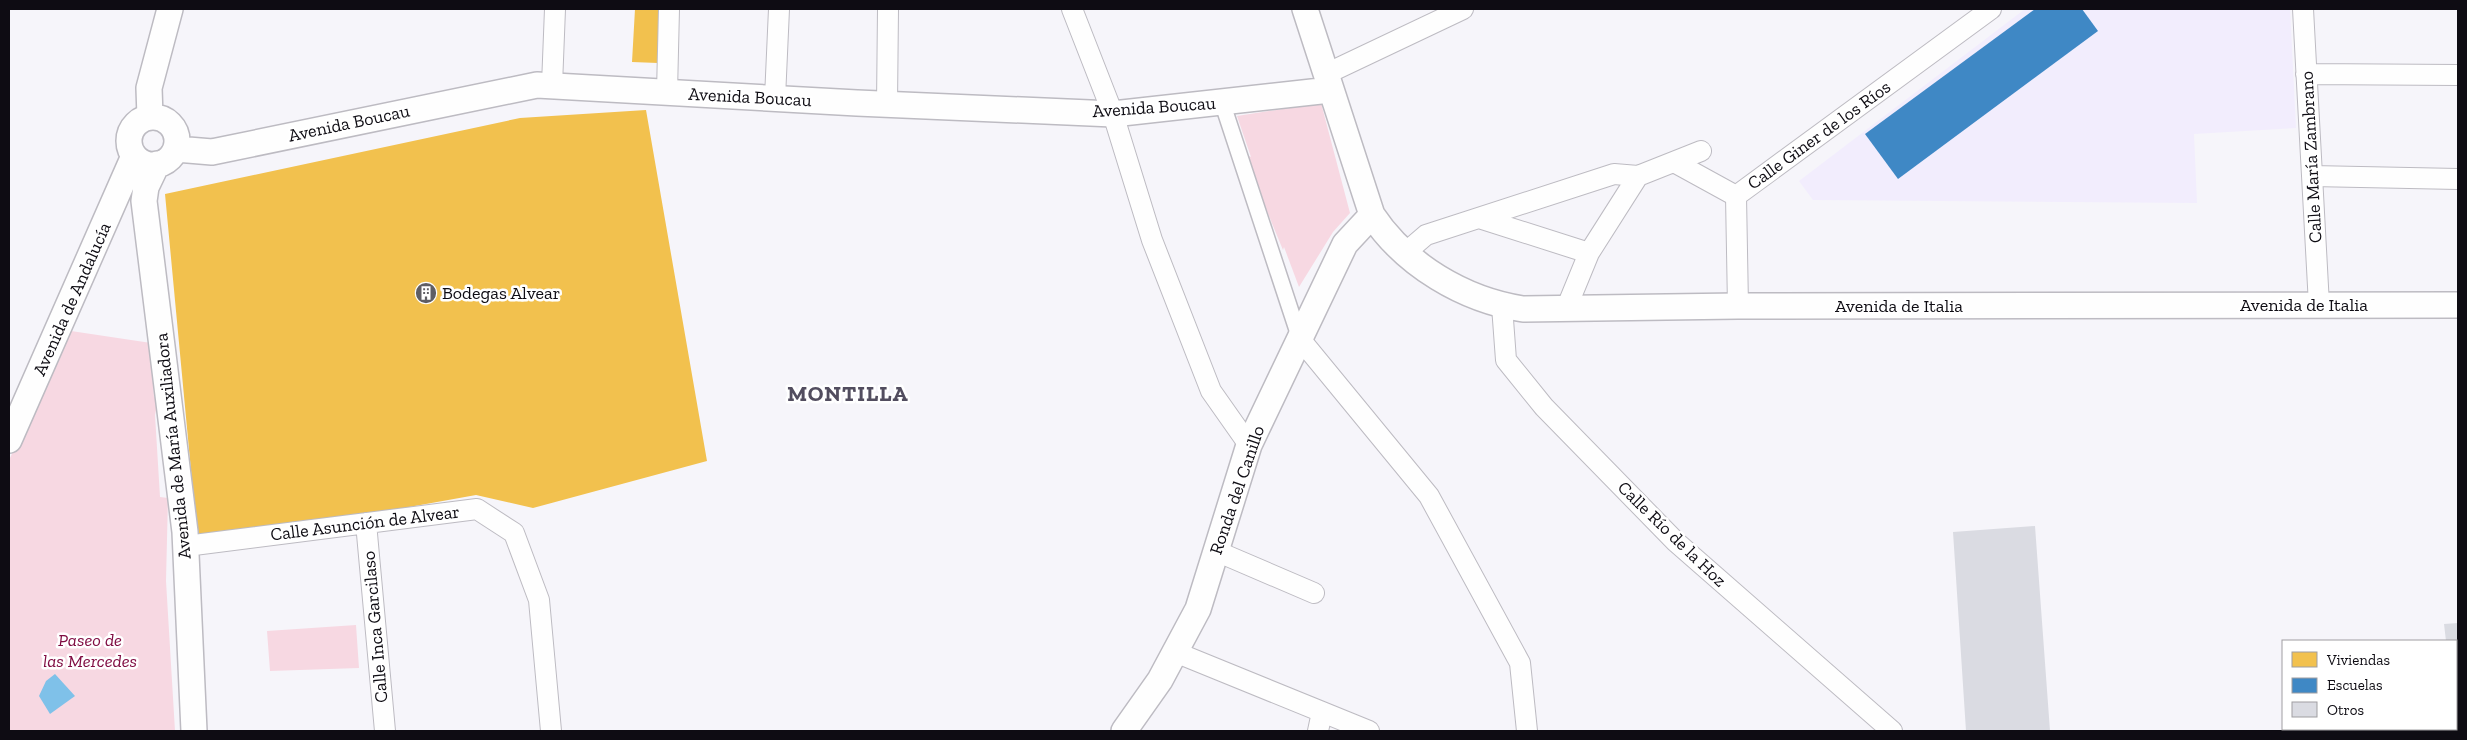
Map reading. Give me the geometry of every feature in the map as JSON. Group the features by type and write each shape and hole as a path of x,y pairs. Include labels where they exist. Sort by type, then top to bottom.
{"street":[{"path":"150,117 149,88 170,9"},
{"path":"552,85 556,9"},
{"path":"666,92 669,9"},
{"path":"775,98 779,9"},
{"path":"887,104 888,9"},
{"path":"1072,9 1114,114 1152,240 1211,391 1249,445"},
{"name":"Avenida de Italia","path":"1305,9 1372,215 1382,230 1406,253 1440,279 1476,298 1502,306 1523,309 1566,309 1738,306 2458,305"},
{"path":"1328,82 1463,9"},
{"name":"Calle Giner de los Ríos","path":"1738,306 1736,196 1991,9"},
{"name":"Calle María Zambrano","path":"2303,9 2320,306"},
{"path":"2306,74 2458,75"},
{"name":"Avenida Boucau","path":"156,157 212,152 537,85 1114,114 1222,102 1328,82"},
{"path":"1222,102 1300,338 1429,496 1520,663 1527,731"},
{"path":"150,117 160,118 168,122 174,130 177,140 156,157 130,148 129,137 133,128 140,120 150,117"},
{"path":"1406,253 1426,235 1614,174 1638,176 1701,151"},
{"name":"Avenida de Andalucía","path":"9,440 156,157"},
{"name":"Avenida de María Auxiliadora","path":"156,157 146,187 144,201 186,546 194,731"},
{"path":"1674,162 1736,196"},
{"path":"1566,309 1589,252 1638,176"},
{"path":"2312,176 2458,179"},
{"name":"Ronda del Canillo","path":"1124,731 1160,680 1198,609 1249,445 1345,244 1372,215"},
{"path":"1479,218 1589,252"},
{"name":"Calle Río de la Hoz","path":"1502,306 1506,360 1544,407 1676,542 1892,731"},
{"name":"Calle Asunción de Alvear","path":"186,546 477,509 514,533 539,600 551,731"},
{"name":"Calle Inca Garcilaso","path":"366,523 385,731"},
{"path":"1216,551 1314,593"},
{"path":"1175,652 1320,722 1370,731"}],"shaded area":[{"path":"2025,9 2290,9 2296,128 2194,134 2197,203 1813,200 1799,181"}],"green space":[{"path":"1321,103 1350,213 1333,232 1299,287 1284,247 1283,250 1243,153 1251,157 1237,116"},
{"name":"Paseo de las Mercedes","path":"71,331 151,343 154,397 159,396 155,415 160,497 168,498 166,581 175,731 9,731 9,460"},
{"path":"356,625 359,668 270,671 267,631"}],"water":[{"path":"55,674 75,696 50,714 39,696 46,681"}],"building: Viviendas":[{"path":"635,9 661,9 658,63 632,62"},
{"name":"Bodegas Alvear","path":"646,110 707,461 533,508 476,495 198,545 165,194 520,118"}],"building: Escuelas":[{"path":"2035,9 2082,9 2098,31 1898,179 1865,134"}],"building: Otros":[{"path":"2035,526 2050,731 1966,731 1953,532"},
{"path":"2458,623 2458,720 2457,640 2446,640 2444,624"}],"place":[{"name":"Bodegas Alvear","path":"426,293"}],"district":[{"name":"MONTILLA","path":"848,393"}]}
